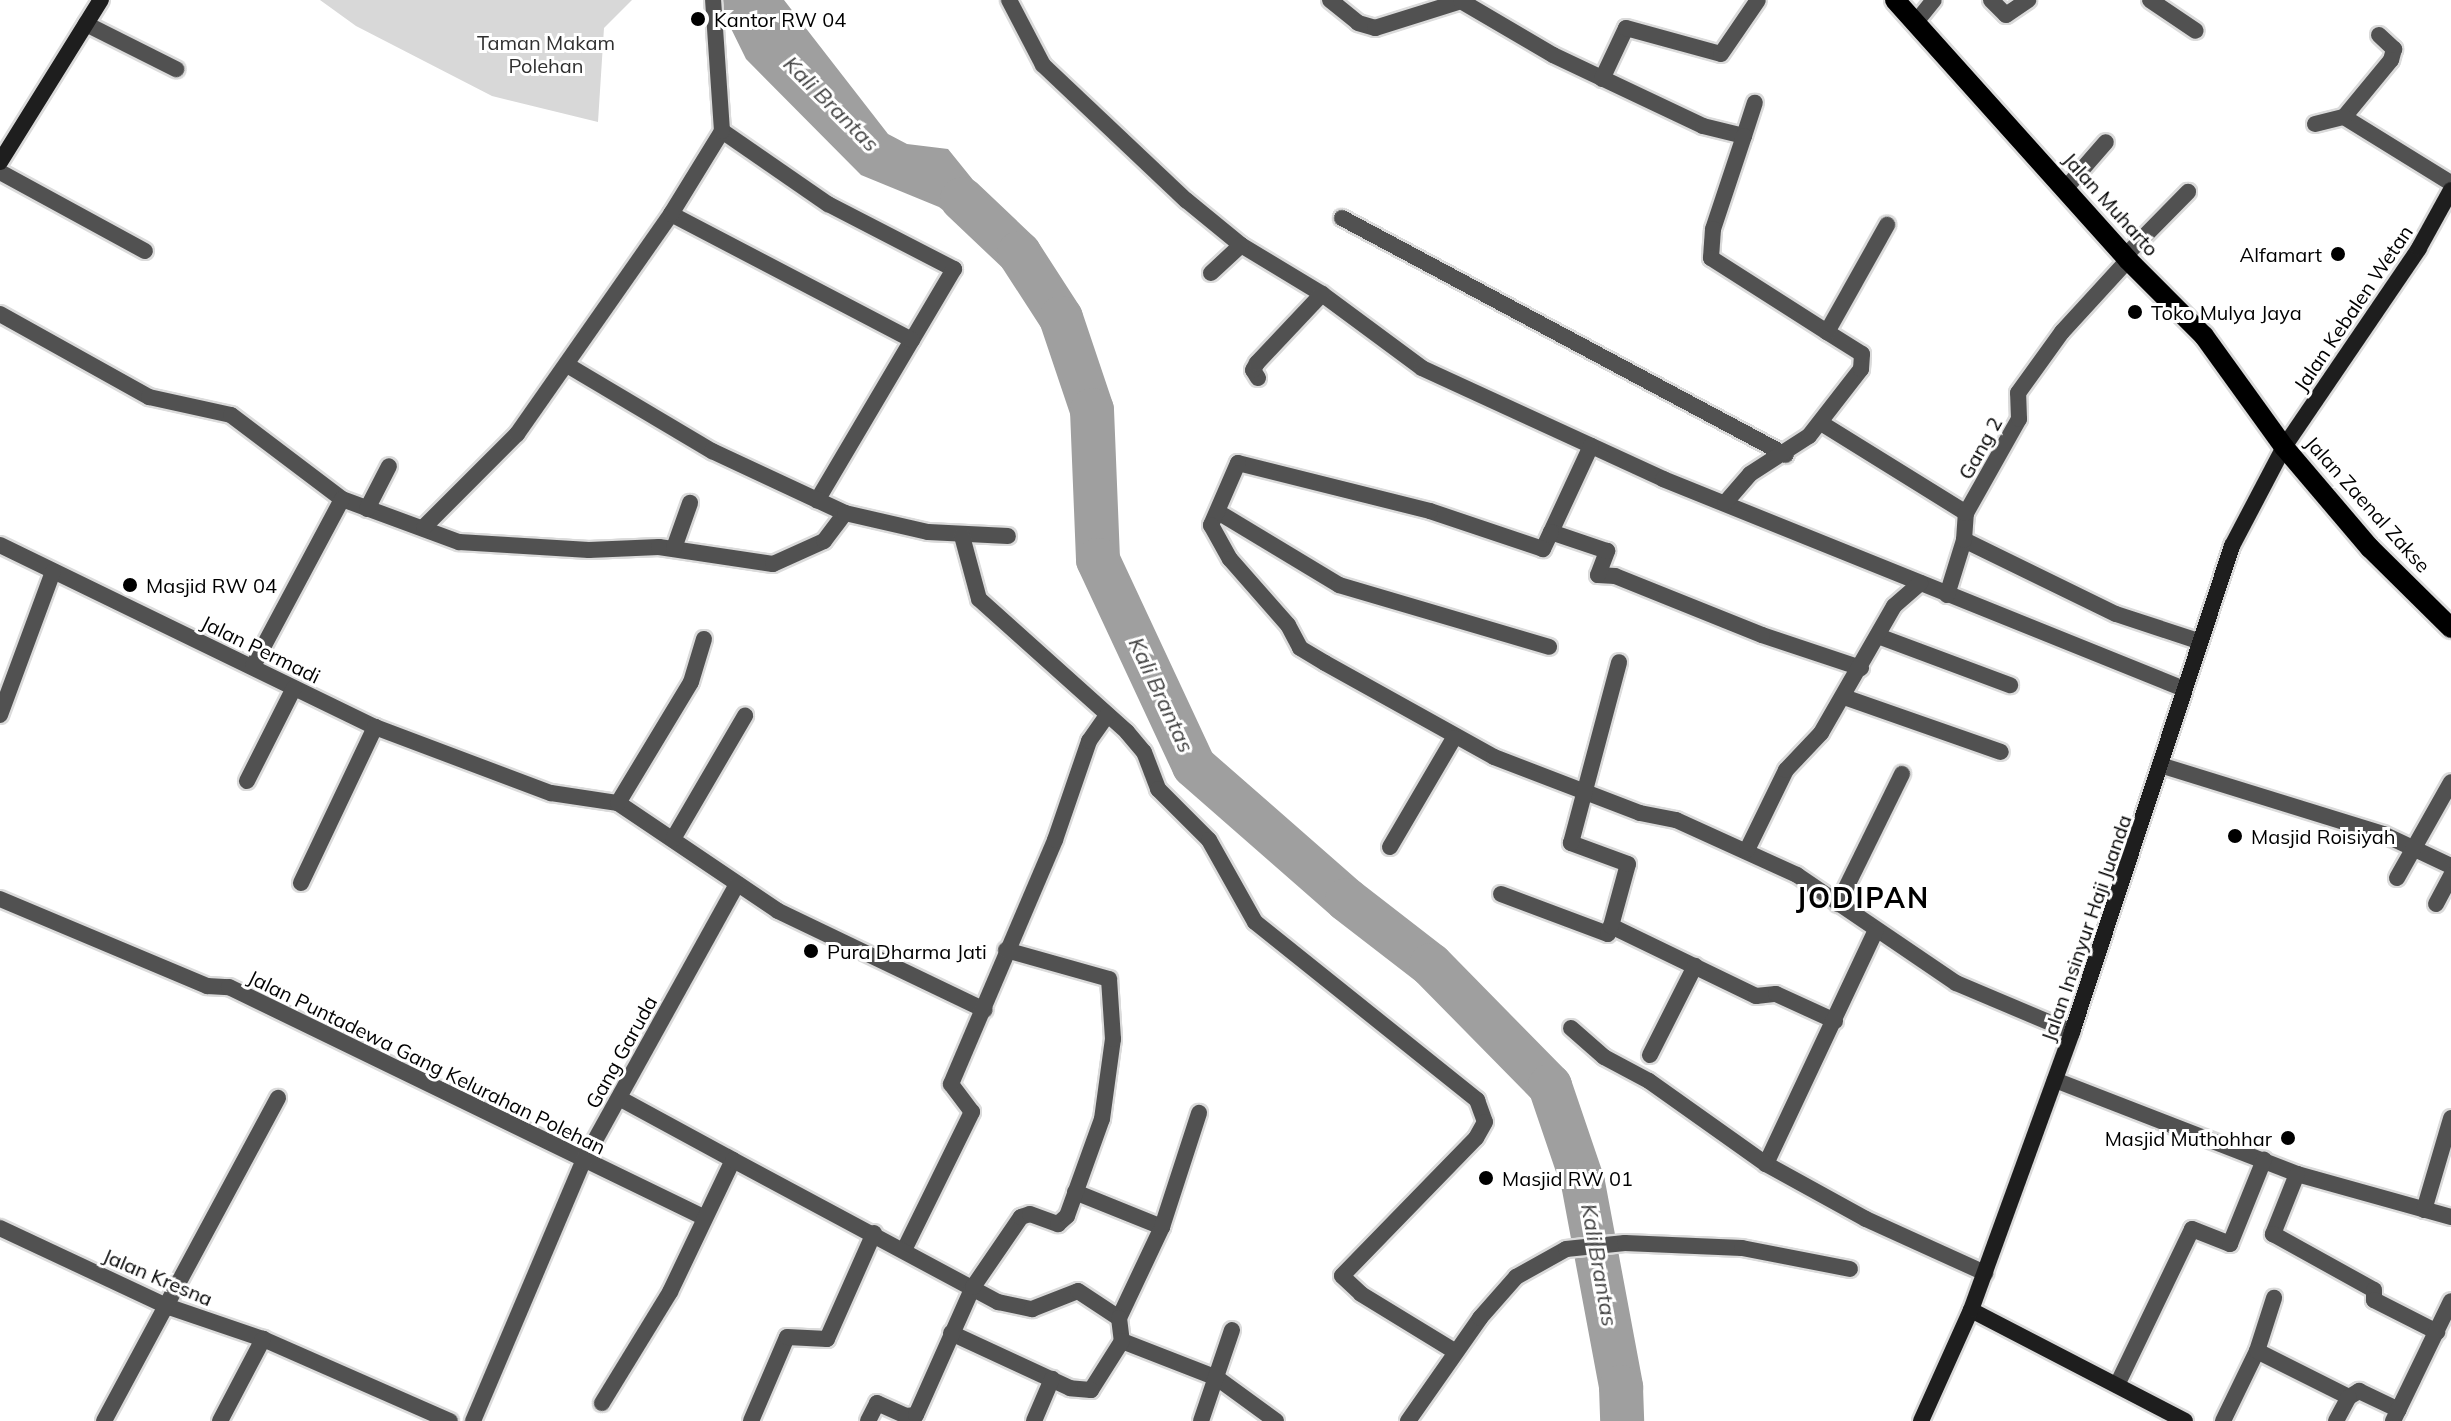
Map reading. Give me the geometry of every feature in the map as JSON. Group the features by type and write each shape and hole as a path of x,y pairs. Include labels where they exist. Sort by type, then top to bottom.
{"main road":[{"path":"0,162 101,0"},
{"name":"Jalan Muharto","path":"1895,0 2126,258 2204,336 2284,447"},
{"name":"Jalan Kebalen Wetan","path":"2284,447 2419,248 2451,190"},
{"name":"Jalan Zaenal Zakse","path":"2284,447 2370,548 2451,628"},
{"name":"Jalan Insinyur Haji Juanda","path":"1921,1421 1971,1310 2055,1080 2232,546 2284,447"},
{"path":"1971,1310 2185,1421"}],"street":[{"path":"424,527 517,434 671,214 722,131 713,0"},
{"path":"1009,0 1034,54 1064,89 1241,245 1322,294 1422,368 1591,446 1725,503 2184,689"},
{"path":"1330,0 1358,23 1375,28 1461,1 1602,79 1703,126 1744,136"},
{"path":"1602,79 1626,28 1721,54 1758,0"},
{"path":"1916,22 1934,0"},
{"path":"1991,0 2006,15 2028,0"},
{"path":"2150,0 2196,31"},
{"path":"86,24 176,69"},
{"path":"2315,124 2344,117 2391,60 2394,49 2379,35"},
{"path":"1725,503 1750,474 1786,455 1821,423 1863,363 1862,354 1711,258 1713,229 1755,103"},
{"path":"2344,117 2451,183"},
{"path":"722,131 828,204 954,269 817,501"},
{"path":"2065,189 2106,142"},
{"path":"0,172 145,251"},
{"name":"Gang 2","path":"1947,595 1964,540 1966,513 2019,419 2018,393 2062,332 2188,192"},
{"path":"671,214 912,340"},
{"path":"1342,218 1786,455"},
{"path":"1827,332 1887,225"},
{"path":"1211,273 1241,245"},
{"path":"1258,378 1253,370 1257,363 1322,294"},
{"path":"0,314 149,397 231,415 342,499 480,547 674,548 773,564 824,541 845,513"},
{"path":"567,365 712,451 845,513 888,527 962,536 1008,536"},
{"path":"1821,423 1966,513"},
{"path":"1591,446 1543,549 1430,511 1238,463 1211,525 1230,559 1288,625 1300,648 1454,738 1586,792 1676,820 1747,850 1797,875 1956,983 2072,1032"},
{"path":"367,509 389,466"},
{"path":"253,666 342,499"},
{"path":"674,548 690,503"},
{"path":"1218,512 1339,585 1549,647"},
{"path":"1551,532 1607,551 1598,575 1615,576 1762,635 1861,668"},
{"path":"962,536 979,599 1144,752 1158,789 1209,840 1255,922 1477,1100 1485,1122 1476,1138 1342,1276 1361,1294 1456,1352"},
{"path":"1964,540 2116,614 2198,641"},
{"name":"Jalan Permadi","path":"0,545 375,727 551,793 618,803"},
{"path":"0,715 53,572"},
{"path":"1747,850 1786,770 1821,733 1894,606 1920,583"},
{"path":"1878,636 2010,685"},
{"path":"704,639 691,682 618,803 778,911 985,1010"},
{"path":"1501,894 1608,934 1628,864 1571,843 1619,662"},
{"path":"247,781 294,688"},
{"path":"1844,697 2001,752"},
{"path":"905,1248 970,1119 969,1102 951,1084 1055,840 1089,741 1107,715"},
{"path":"673,839 745,716"},
{"path":"301,883 375,727"},
{"path":"1390,847 1454,738"},
{"path":"2160,765 2412,846 2451,866"},
{"path":"1838,904 1902,774"},
{"path":"2397,878 2412,846 2451,782"},
{"path":"2436,904 2451,876"},
{"name":"Gang Garuda","path":"473,1421 583,1162 737,884"},
{"name":"Jalan Puntadewa Gang Kelurahan Polehan","path":"0,899 207,986 222,984 583,1162 703,1217"},
{"path":"1611,926 1756,996 1776,994 1835,1021"},
{"path":"1766,1164 1876,930"},
{"path":"868,1421 877,1403 906,1416 916,1415 973,1287 1024,1214 1058,1224 1067,1216 1109,1085 1112,984 1104,976 1006,950"},
{"path":"1650,1055 1695,966"},
{"path":"1571,1028 1604,1057 1649,1081 1766,1164 1866,1219 1985,1273"},
{"path":"2055,1080 2297,1174 2451,1217"},
{"path":"104,1421 169,1307 278,1098"},
{"path":"619,1098 1017,1309 1032,1309 1078,1291 1119,1318"},
{"path":"951,1333 1052,1379 1091,1390 1122,1341 1119,1318 1162,1227 1199,1113"},
{"path":"2424,1210 2451,1118"},
{"path":"602,1403 670,1292 703,1217 733,1160"},
{"path":"2117,1385 2192,1229 2230,1244 2264,1160"},
{"path":"2297,1174 2273,1234 2374,1290 2374,1300 2437,1332"},
{"path":"1075,1192 1162,1227"},
{"name":"Jalan Kresna","path":"0,1228 169,1307 263,1339 450,1421"},
{"path":"751,1421 787,1337 827,1339 874,1233"},
{"path":"1408,1421 1456,1352 1516,1277 1566,1249 1625,1243 1742,1248 1850,1269"},
{"path":"2223,1421 2257,1351 2274,1298"},
{"path":"2336,1421 2349,1397 2359,1391 2396,1416 2451,1301"},
{"path":"1201,1421 1232,1330"},
{"path":"220,1421 263,1339"},
{"path":"1122,1341 1217,1378 1276,1421"},
{"path":"2257,1351 2349,1397"},
{"path":"1034,1421 1052,1379"}],"green space":[{"name":"Taman Makam Polehan","path":"320,0 632,0 604,28 598,122 492,96 356,26"}],"water":[{"path":"717,0 784,0 888,134 907,144 948,149 1015,232 999,252 939,207 861,175 746,59"}],"waterway":[{"name":"Kali Brantas","path":"962,199 1019,253 1061,318 1092,410 1098,560 1194,766 1347,900 1431,965 1550,1086 1583,1183 1621,1387 1622,1421"}],"place":[{"name":"Kantor RW 04","path":"698,19"},
{"name":"Alfamart","path":"2338,254"},
{"name":"Toko Mulya Jaya","path":"2135,312"},
{"name":"Masjid RW 04","path":"130,585"},
{"name":"Masjid Roisiyah","path":"2235,836"},
{"name":"Pura Dharma Jati","path":"811,951"},
{"name":"Masjid Muthohhar","path":"2288,1138"},
{"name":"Masjid RW 01","path":"1486,1178"}],"district":[{"name":"JODIPAN","path":"1863,898"}]}
